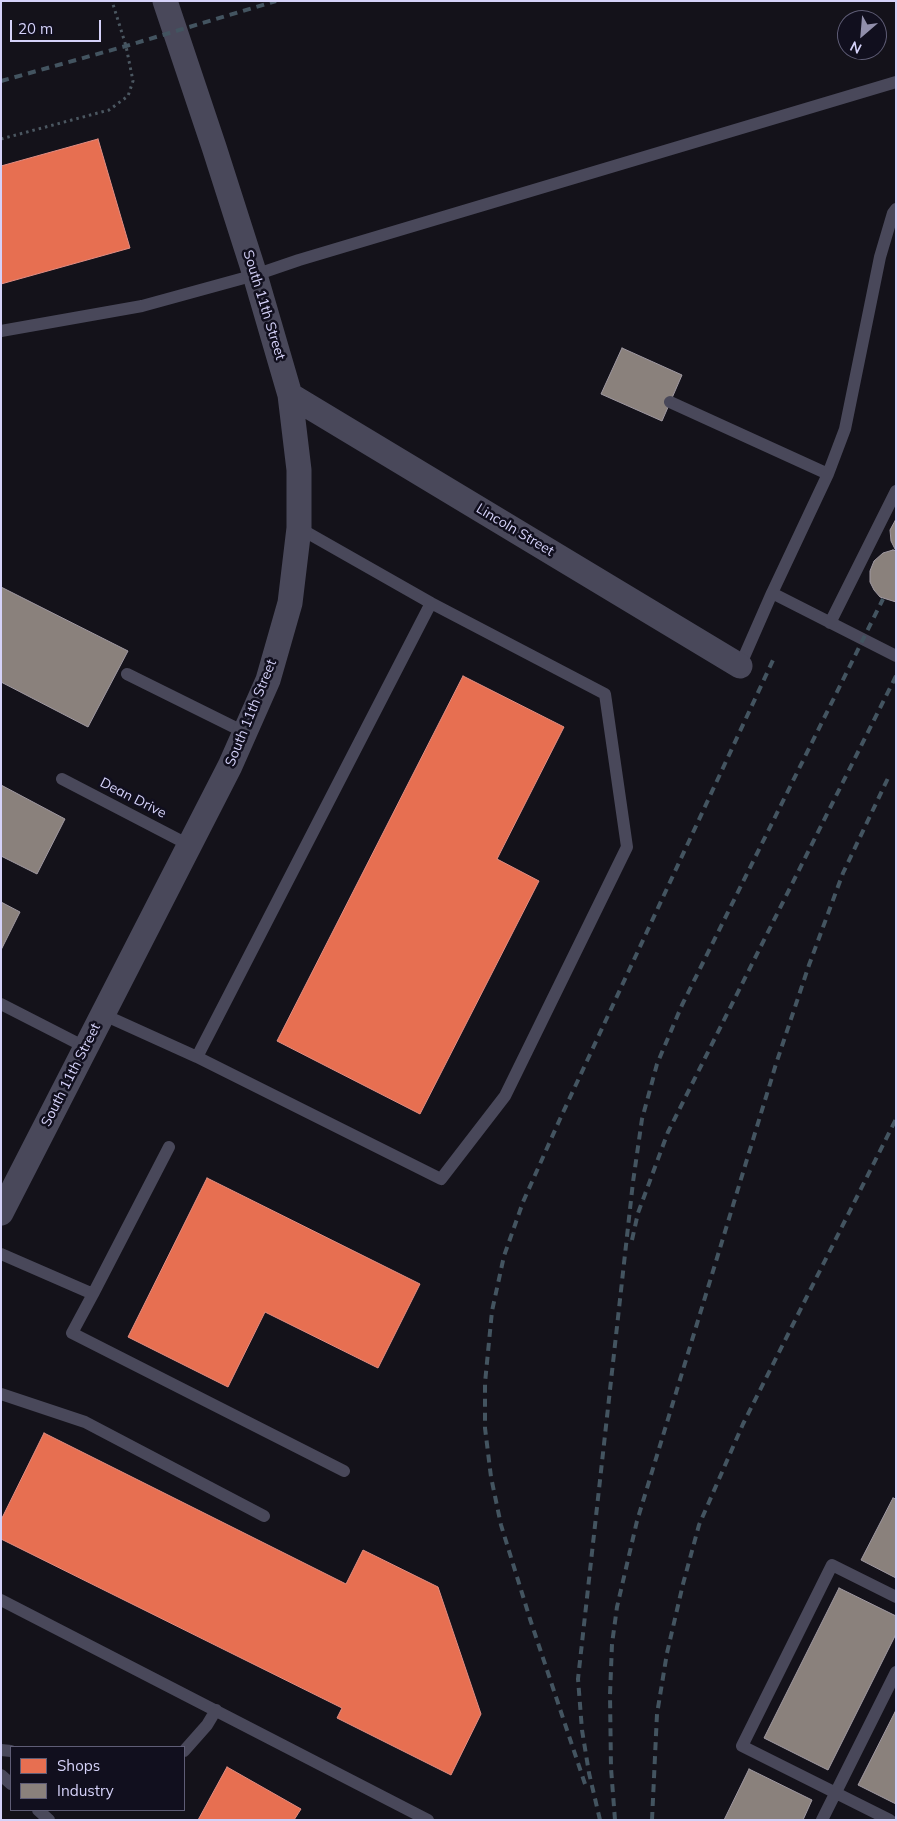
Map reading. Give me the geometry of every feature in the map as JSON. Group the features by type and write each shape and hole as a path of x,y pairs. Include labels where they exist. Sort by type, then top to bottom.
{"street":[{"name":"South 11th Street","path":"1,1213 246,733 268,680 290,603 300,528 299,470 290,395 255,275 165,1"},
{"name":"Lincoln Street","path":"290,395 740,666"}],"lane":[{"path":"1,331 142,306 255,275 309,257 896,82"},
{"path":"740,666 828,474 845,429 880,256 893,213 896,209"},
{"path":"670,402 828,474"},
{"path":"830,623 896,491"},
{"path":"102,1014 196,1057 441,1179 505,1096 627,848 605,694 432,603 300,528"},
{"path":"772,593 896,656"},
{"path":"196,1057 432,603"},
{"path":"127,674 246,733"},
{"name":"Dean Drive","path":"62,779 189,844"},
{"path":"1,1004 85,1047"},
{"path":"169,1147 72,1333 344,1471"},
{"path":"1,1254 92,1294"},
{"path":"1,1394 85,1422 264,1516"},
{"path":"890,1820 742,1746 832,1565 896,1597"},
{"path":"1,1600 428,1820"},
{"path":"822,1820 896,1672"},
{"path":"185,1750 207,1725 216,1710"},
{"path":"39,1811 49,1820"}],"path":[{"path":"1,139 109,110 128,96 133,81 126,46 112,1"}],"building: Shops":[{"path":"98,139 130,248 1,284 1,166"},
{"path":"463,676 564,727 497,859 539,881 420,1114 277,1041"},
{"path":"207,1178 420,1284 378,1368 265,1312 228,1387 128,1337"},
{"path":"44,1433 346,1584 363,1550 438,1587 481,1714 451,1775 337,1718 342,1708 1,1539 1,1520"},
{"path":"227,1767 301,1809 294,1820 198,1820"}],"building: Industry":[{"path":"622,348 682,375 662,421 601,394"},
{"path":"896,519 896,551 891,541 890,530"},
{"path":"896,551 896,602 880,597 870,582 870,571 874,561 883,553"},
{"path":"1,587 128,651 88,727 1,682"},
{"path":"1,785 65,819 37,874 1,856"},
{"path":"1,902 20,912 1,950"},
{"path":"893,1498 896,1499 896,1578 861,1560"},
{"path":"839,1588 896,1616 896,1634 828,1770 764,1738"},
{"path":"896,1710 896,1804 858,1785"},
{"path":"749,1769 812,1800 803,1820 724,1820"}],"railway":[{"path":"1,81 276,1"},
{"path":"600,1820 589,1773 582,1730 578,1679 633,1182 642,1119 657,1064 682,1005 883,599"},
{"path":"585,1784 501,1525 491,1477 485,1428 485,1383 492,1311 504,1256 523,1202 774,658"},
{"path":"632,1240 638,1213 668,1132 896,676"},
{"path":"615,1820 611,1768 610,1695 612,1644 617,1607 637,1521 776,1064 809,965 843,873 890,774"},
{"path":"652,1820 657,1714 667,1653 699,1525 743,1424 896,1119"}]}
